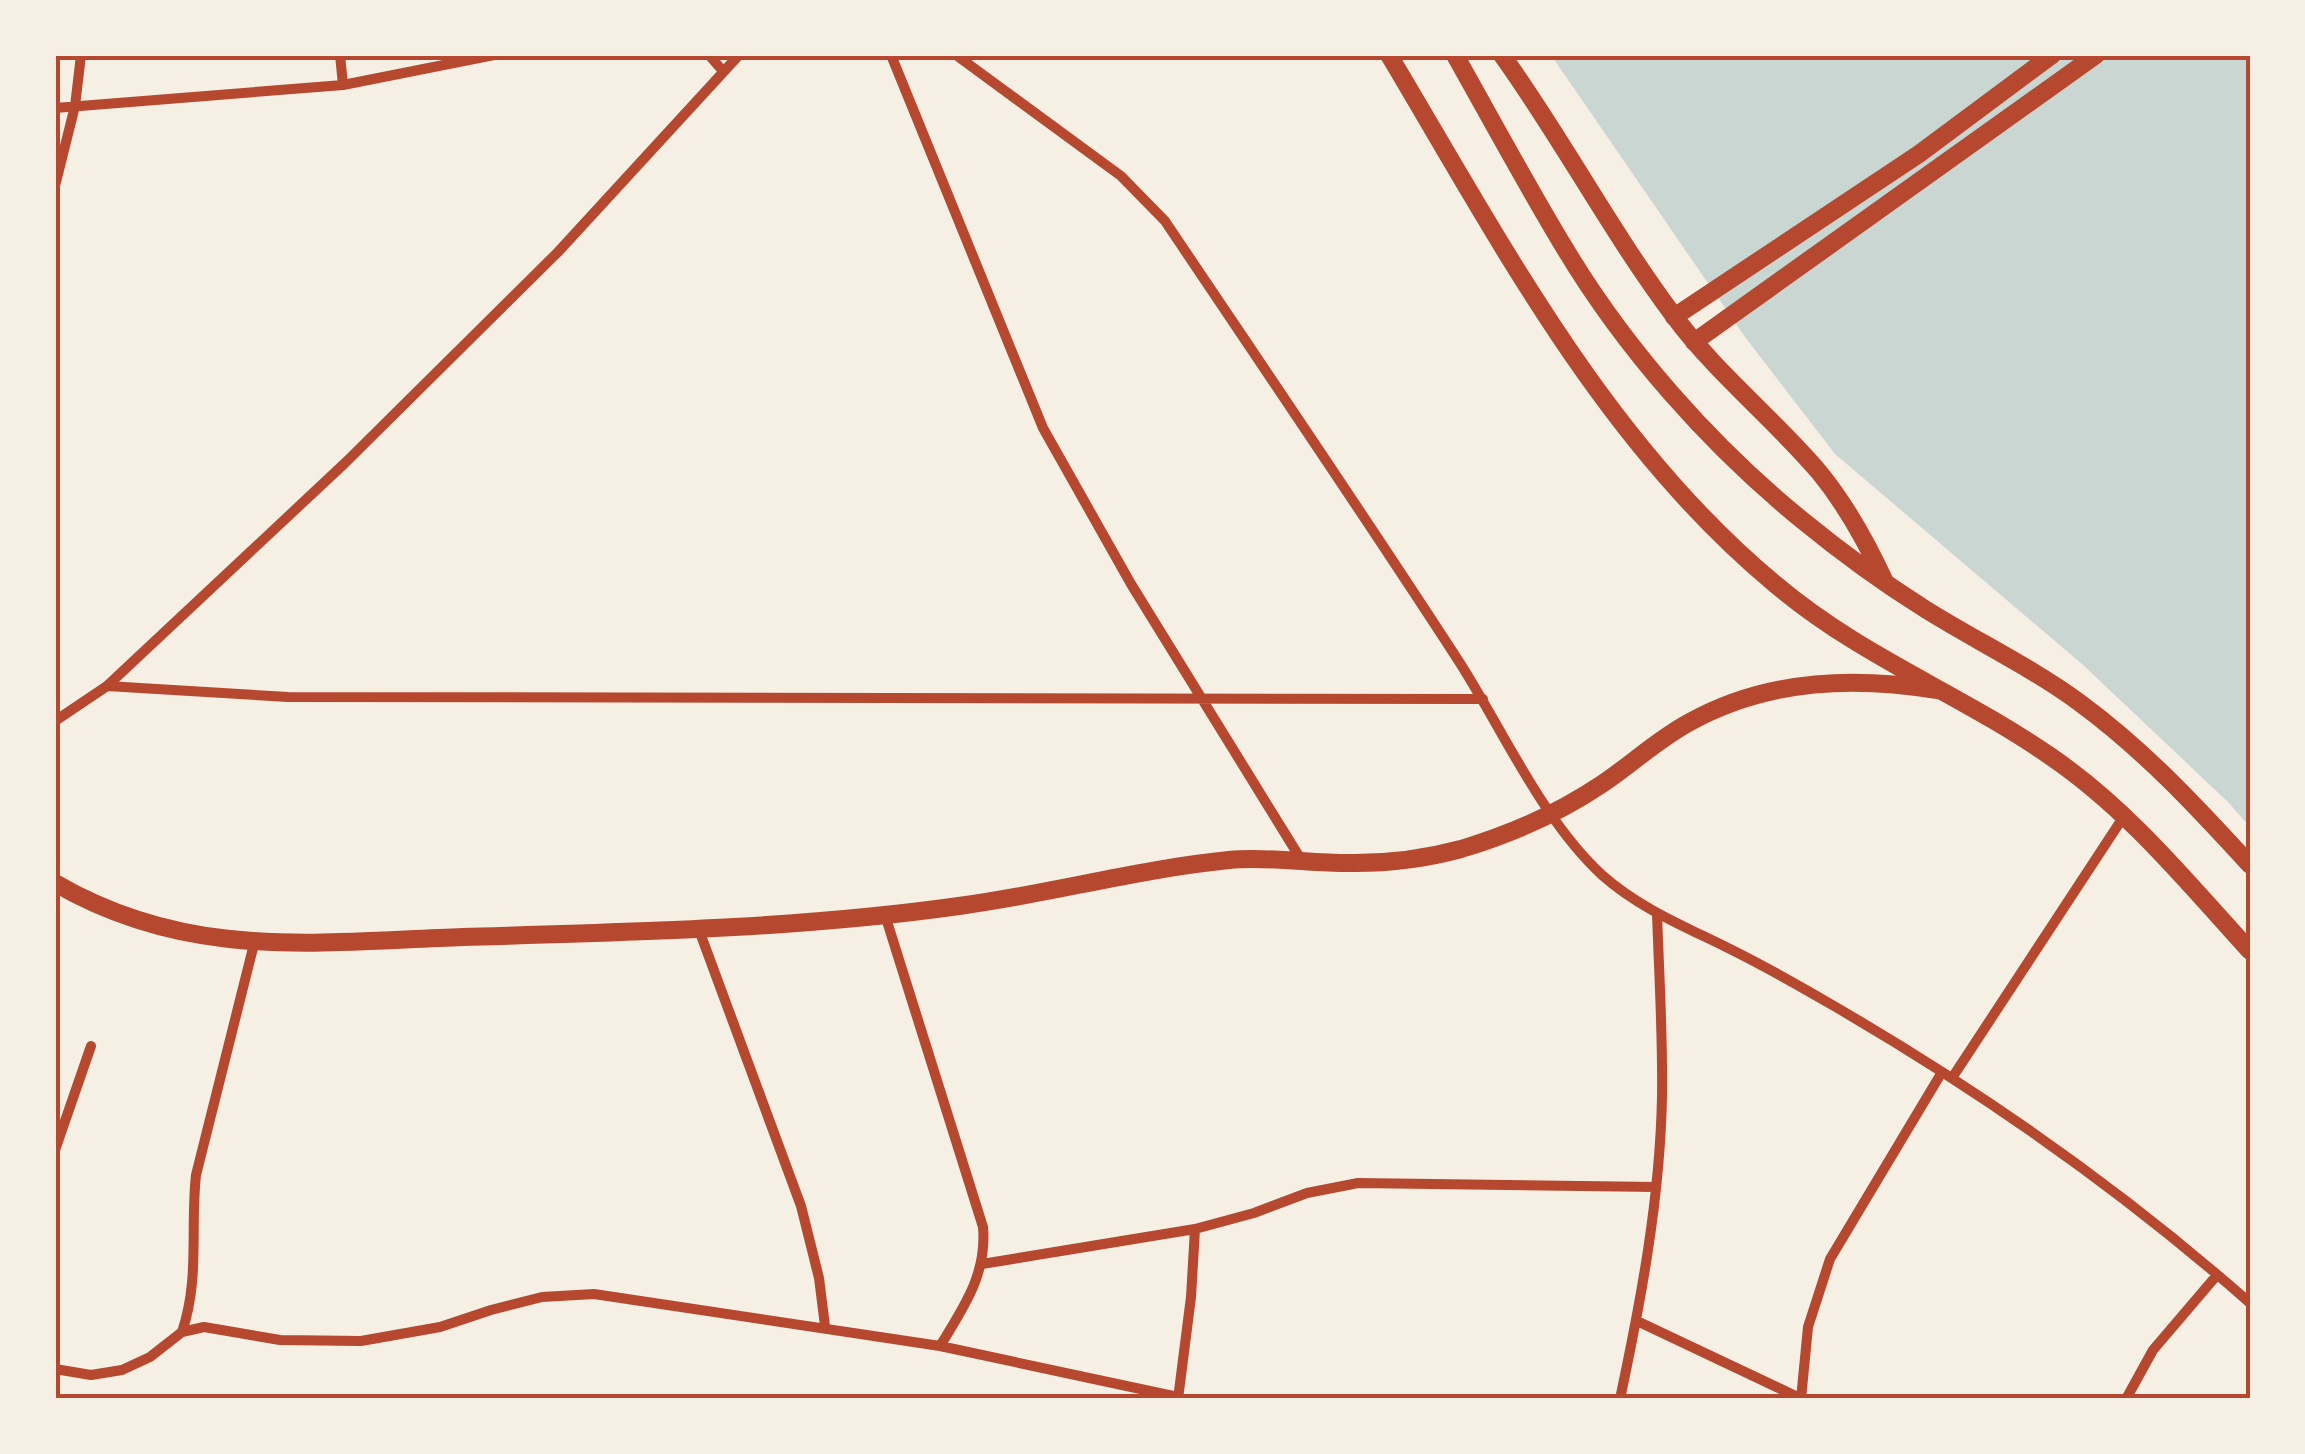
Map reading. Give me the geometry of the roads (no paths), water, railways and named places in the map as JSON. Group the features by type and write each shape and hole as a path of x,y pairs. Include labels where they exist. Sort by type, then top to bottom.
{"street":[{"path":"55,186 75,106 80,55"},
{"path":"340,55 343,85"},
{"path":"55,108 343,85 494,55"},
{"path":"709,55 722,70"},
{"path":"55,721 107,686 345,463 544,266 739,55"},
{"path":"891,55 1043,428 1131,584 1302,861"},
{"path":"956,55 1121,176 1165,222 1483,699 1552,814 1592,866 1657,913 1807,990 1947,1075 2073,1161 2250,1303"},
{"path":"1389,55 1518,271 1577,360 1643,449 1728,544 1801,605 1880,659 2054,758 2124,814 2250,951"},
{"path":"1456,55 1565,249 1622,332 1686,409 1757,481 1841,551 1886,583 2037,674 2104,721 2154,763 2250,865"},
{"path":"1502,55 1540,107 1622,242 1674,317 1828,483 1868,544 1886,583"},
{"path":"1674,317 1919,154 2052,55"},
{"path":"1694,342 2096,55"},
{"path":"55,883 114,913 168,931 254,944 699,930 885,915 1231,860 1354,864 1405,860 1455,850 1505,835 1552,814 1606,782 1690,721 1756,696 1810,684 1852,681 1936,690"},
{"path":"107,686 288,697 1483,699"},
{"path":"1637,1321 1801,1399 1808,1327 1830,1259 1947,1075 2124,814"},
{"path":"1620,1399 1637,1321 1656,1187 1662,1097 1657,913"},
{"path":"885,915 981,1214 982,1264 969,1300 940,1346"},
{"path":"699,930 801,1206 826,1326"},
{"path":"182,1332 194,1286 192,1206 196,1175 254,944"},
{"path":"55,1150 91,1046"},
{"path":"982,1264 1195,1230 1307,1193 1358,1183 1656,1187"},
{"path":"55,1369 91,1375 122,1370 150,1357 182,1332 216,1328 280,1340 361,1341 440,1327 516,1302 594,1294 940,1346 1178,1398 1195,1230"},
{"path":"2126,1399 2153,1350 2217,1275"}]}
